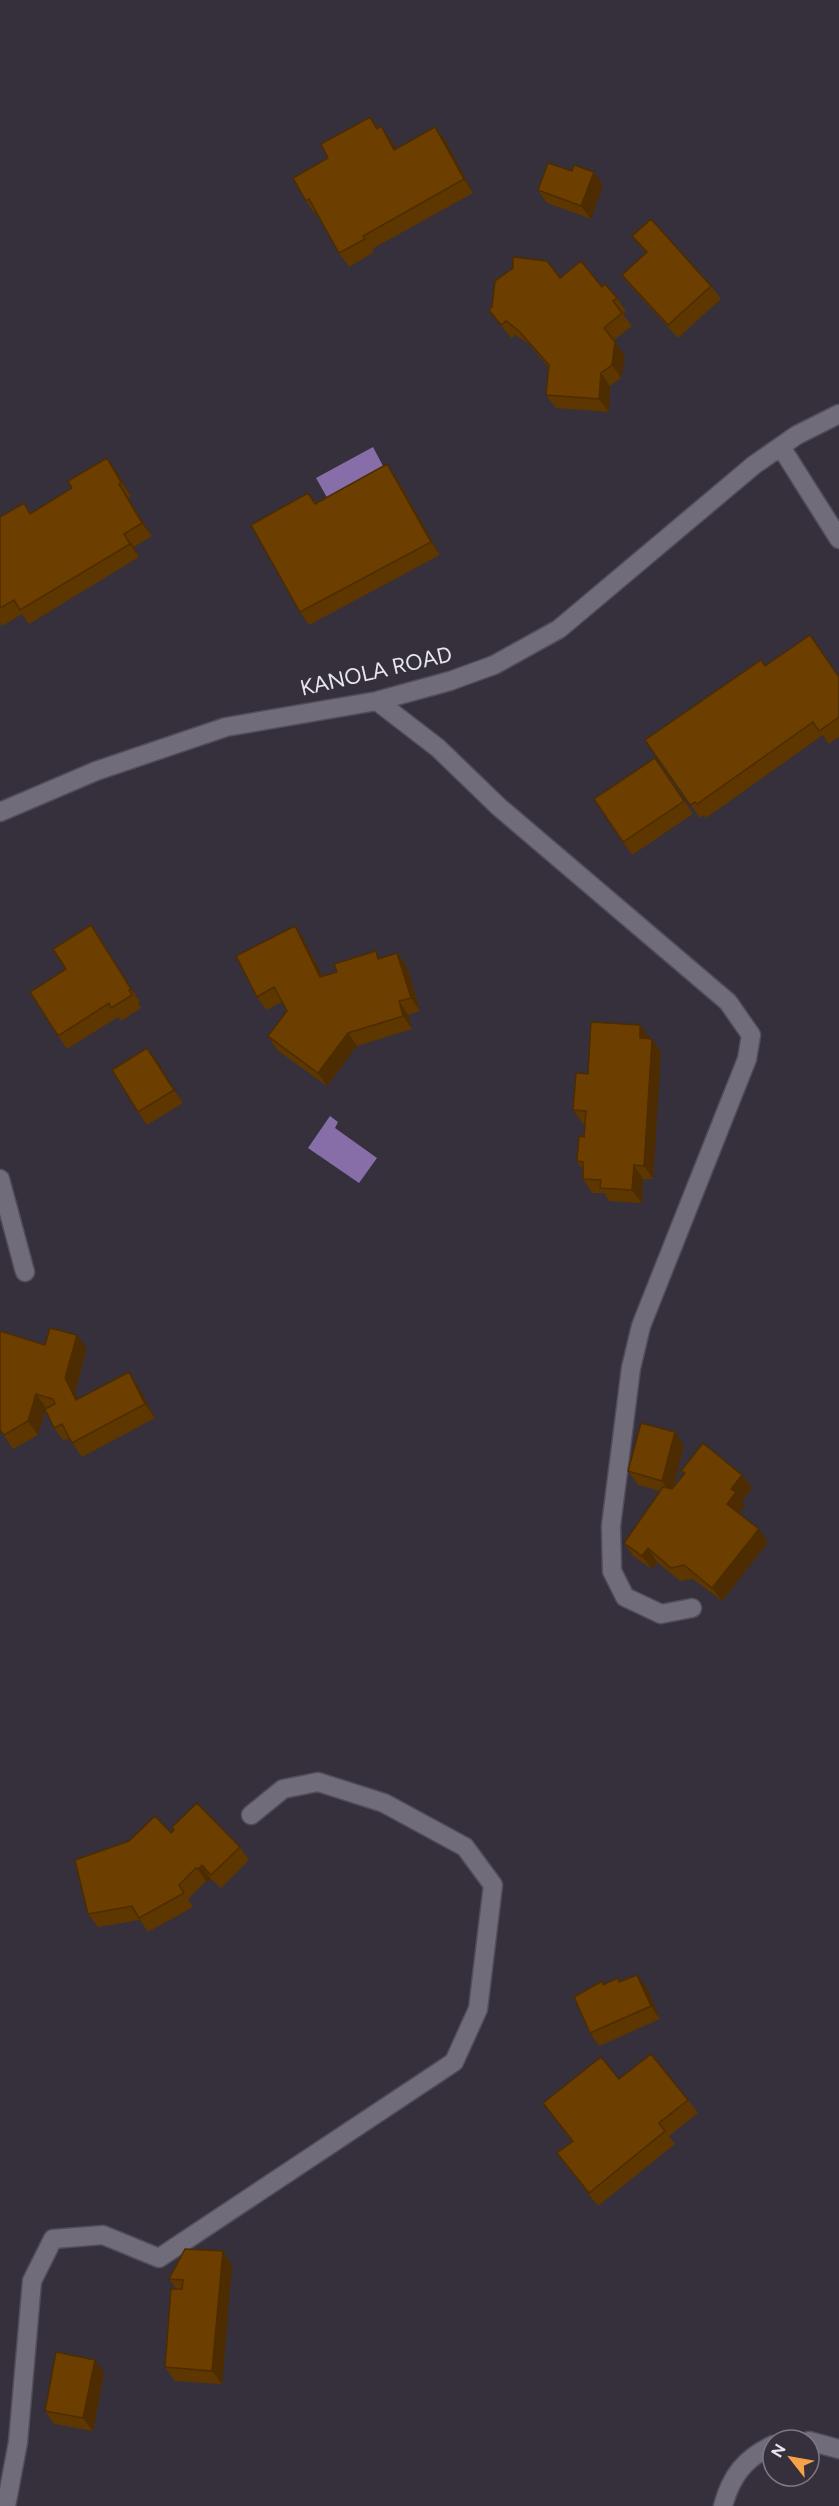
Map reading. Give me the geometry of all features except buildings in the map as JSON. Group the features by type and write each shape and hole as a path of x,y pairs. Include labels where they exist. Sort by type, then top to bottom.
{"street":[{"name":"KANOLA ROAD","path":"0,812 96,771 226,727 377,700 450,681 494,664 559,629 712,499 781,447 839,414"},
{"path":"781,447 839,539"},
{"path":"377,700 438,748 499,807 728,1002 751,1035 747,1059 641,1326 631,1368 611,1526 612,1570 625,1597 661,1614 692,1608"},
{"path":"0,1179 25,1272"},
{"path":"6,2506 18,2442 32,2281 53,2239 103,2235 159,2258 454,2062 478,2009 493,1885 465,1847 384,1803 318,1782 283,1789 252,1815"},
{"path":"821,2444 839,2449"},
{"path":"723,2506 728,2487 738,2470 754,2454 761,2451"}],"shaded area":[{"path":"373,447 383,466 329,501 316,478"},
{"path":"330,1116 338,1122 335,1128 377,1158 359,1183 308,1148"}]}
